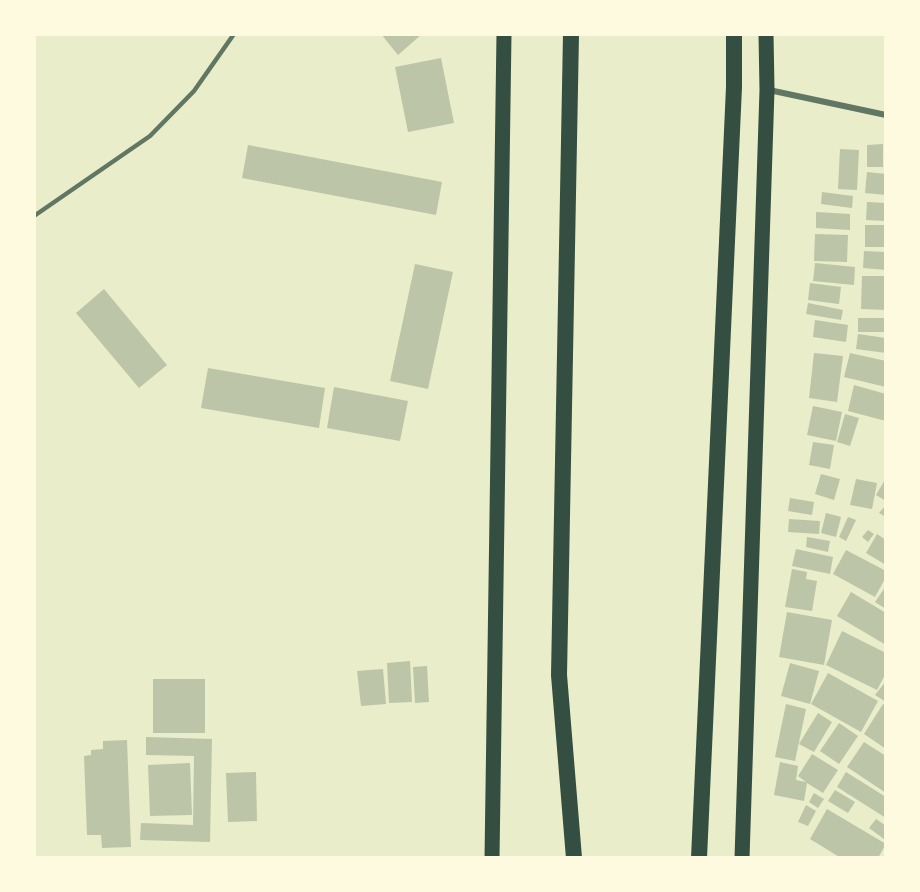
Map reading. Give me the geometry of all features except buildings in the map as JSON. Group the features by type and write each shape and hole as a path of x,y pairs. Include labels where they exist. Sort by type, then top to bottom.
{"highway":[{"path":"571,34 559,675 574,858"},
{"path":"699,858 734,87 734,34"}],"main road":[{"path":"492,858 504,34"},
{"path":"742,858 767,90 766,34"}],"street":[{"path":"767,90 885,116"}],"lane":[{"path":"34,216 150,136 194,91 234,34"}]}
